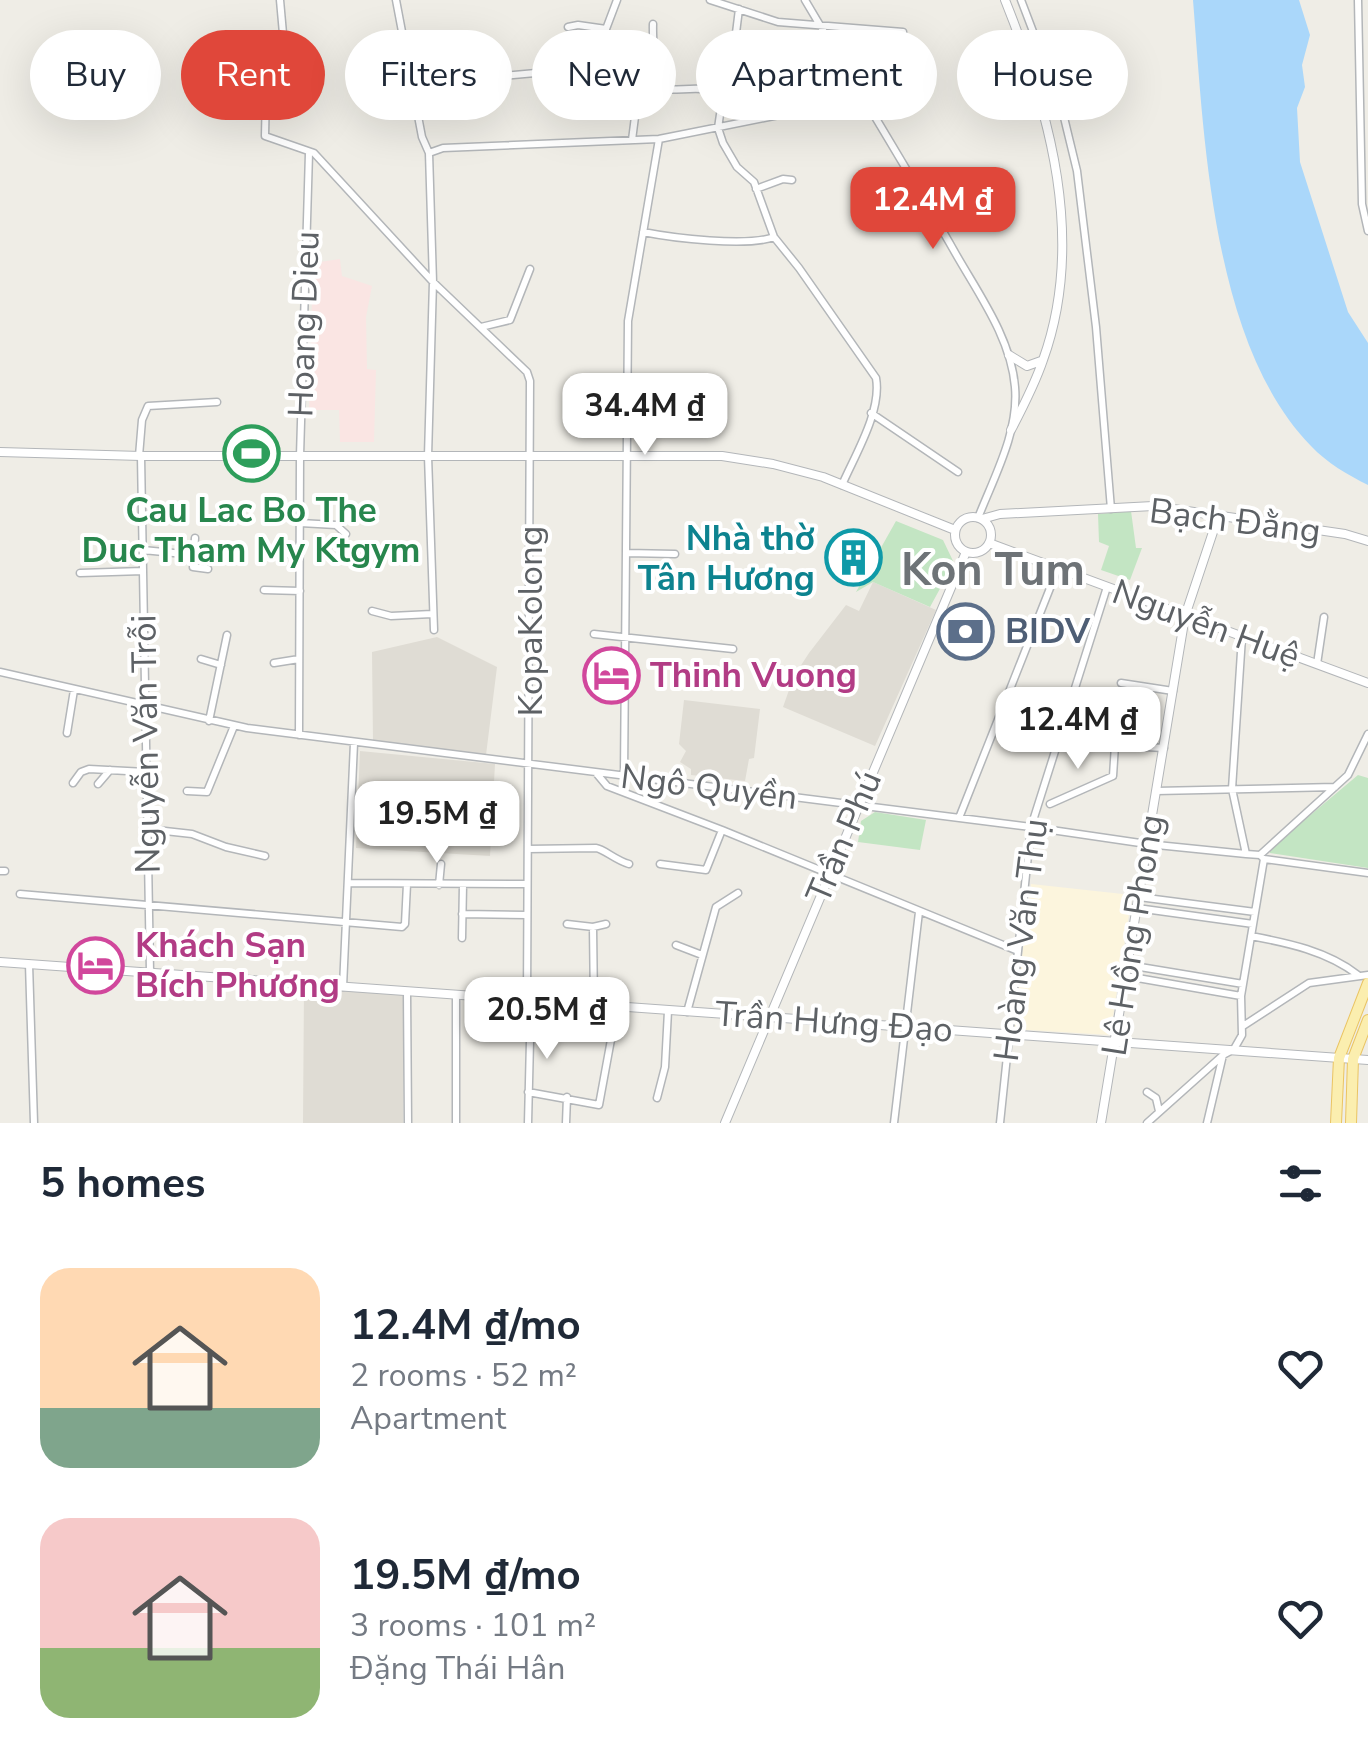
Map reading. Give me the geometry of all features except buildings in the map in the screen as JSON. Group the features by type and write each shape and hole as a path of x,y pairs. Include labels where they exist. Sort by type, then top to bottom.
{"main road":[{"path":"1336,1123 1339,1058 1365,978"},
{"path":"1351,1123 1353,1059 1368,1020"}],"street":[{"path":"280,0 283,30"},
{"path":"396,0 402,30"},
{"path":"568,27 606,29 617,0"},
{"path":"710,0 778,22 870,30"},
{"path":"805,0 999,331 1016,398 1011,430"},
{"path":"980,519 1011,430 1044,358 1061,255 1058,184 1050,139 1033,75 1005,0"},
{"path":"1020,0 1061,104 1078,171 1111,510"},
{"path":"1358,0 1365,163 1362,204 1368,231"},
{"path":"736,30 739,9"},
{"path":"653,24 653,30"},
{"path":"676,89 697,87 719,93 722,100 718,128 723,143 756,189 774,237 876,378 878,391 871,414 842,485"},
{"name":"KopaKolong","path":"265,120 265,136 314,153 433,282 527,372 530,381 528,1123"},
{"path":"419,120 430,153 433,282 428,456 434,630"},
{"path":"632,140 634,120"},
{"path":"430,153 443,148 659,139 756,120"},
{"path":"624,776 628,322 659,139"},
{"name":"Hoang Dieu","path":"299,735 300,456 309,153"},
{"path":"756,189 783,179 792,180"},
{"path":"643,232 706,240 764,241 774,237"},
{"path":"480,327 510,320 530,269"},
{"path":"1008,355 1027,366 1044,358"},
{"name":"Nguyễn Văn Trỗi","path":"150,972 142,420 148,406 217,402"},
{"path":"871,414 958,472"},
{"path":"0,452 140,456 722,456 773,464 842,485 955,530"},
{"name":"Bạch Đằng","path":"980,519 1000,514 1153,506 1345,534 1368,541"},
{"name":"Lê Hồng Phong","path":"1102,1123 1185,616 1219,514"},
{"path":"980,519 990,531 989,542 977,553 966,552 958,546 955,530 962,520 980,519"},
{"path":"300,523 336,525 346,534"},
{"path":"196,538 194,567 208,569"},
{"name":"Nguyễn Huệ","path":"989,542 1368,683"},
{"path":"143,550 194,555"},
{"path":"264,552 300,555"},
{"name":"Trần Phú","path":"724,1123 966,552"},
{"path":"627,553 675,554"},
{"path":"959,818 1058,567"},
{"path":"80,573 143,571"},
{"name":"Hoàng Văn Thụ","path":"1000,1123 1030,827 1107,587"},
{"path":"264,590 300,591"},
{"path":"372,611 392,616 432,614"},
{"path":"1317,664 1324,616"},
{"path":"594,634 733,648"},
{"path":"210,720 227,635"},
{"path":"1242,636 1232,789 1246,854"},
{"path":"201,658 221,664"},
{"path":"274,663 300,659"},
{"name":"Ngô Quyền","path":"0,672 234,726 1246,854 1368,873"},
{"path":"1120,682 1173,691"},
{"path":"66,733 74,690"},
{"path":"187,791 205,794 209,790 234,726"},
{"path":"1147,1123 1222,1055 1234,1049 1242,1026 1241,996 1262,857 1336,787 1356,762 1368,734"},
{"path":"342,987 354,742"},
{"path":"1055,742 1164,748"},
{"path":"1050,804 1113,776 1115,745"},
{"path":"73,783 81,772 89,769 146,772"},
{"path":"98,784 110,769"},
{"path":"597,773 607,786 1018,951"},
{"path":"1156,791 1336,787"},
{"path":"147,829 192,834 264,856"},
{"path":"660,864 706,870 722,830"},
{"path":"528,849 596,848 629,864"},
{"path":"438,884 441,864"},
{"path":"348,883 526,884"},
{"path":"20,894 404,926 407,884"},
{"path":"462,938 463,885"},
{"path":"688,1012 716,906 738,893"},
{"path":"1139,896 1255,912"},
{"path":"1137,908 1253,924"},
{"path":"894,1123 919,912"},
{"path":"462,914 526,915"},
{"path":"567,924 606,924"},
{"path":"593,927 594,1005"},
{"path":"1251,936 1295,944 1365,978"},
{"path":"676,945 702,956"},
{"path":"1328,958 1328,980"},
{"name":"Trần Hưng Đạo","path":"0,962 1368,1060"},
{"path":"29,964 34,1123"},
{"path":"1128,965 1243,984"},
{"path":"1126,976 1241,996"},
{"path":"1242,1026 1309,983 1365,978"},
{"path":"407,992 408,1123"},
{"path":"456,995 456,1123"},
{"path":"528,1092 592,1105 601,1103 618,1007"},
{"path":"657,1098 665,1068 668,1011"},
{"path":"1206,1123 1222,1055"},
{"path":"1147,1092 1156,1098 1159,1112"},
{"path":"566,1123 567,1097"}],"shaded area":[{"path":"340,259 342,276 372,286 366,317 367,369 376,370 374,442 340,442 339,410 309,410 313,263"},
{"path":"873,582 936,610 875,746 783,707 794,676 809,653 846,605 859,611"},
{"path":"437,637 497,667 486,755 373,742 372,652"},
{"path":"684,700 760,709 754,758 749,759 745,781 691,775 691,769 680,762 686,751 679,744"},
{"path":"360,751 495,764 490,856 356,848"},
{"path":"1031,884 1132,895 1110,1035 1013,1029"},
{"path":"304,987 403,992 403,1123 303,1123"}],"green space":[{"path":"1131,511 1136,548 1142,548 1130,580 1101,570 1109,546 1099,542 1098,514"},
{"path":"896,521 943,540 954,563 930,607 873,582 856,592"},
{"path":"1358,775 1368,778 1368,868 1270,853 1270,849"},
{"path":"875,812 926,820 920,850 858,842 861,821"}],"water":[{"path":"1193,0 1299,0 1310,35 1302,65 1305,87 1297,108 1300,162 1348,312 1368,343 1368,485 1311,446 1278,403 1252,352 1233,296 1219,235 1202,112"}],"place":[{"name":"Cau Lac Bo The Duc Tham My Ktgym","path":"251,454"},
{"name":"Nhà thờ Tân Hương","path":"854,558"},
{"name":"BIDV","path":"966,631"},
{"name":"Thinh Vuong","path":"611,675"},
{"name":"Khách Sạn Bích Phương","path":"96,965"}],"district":[{"name":"Kon Tum","path":"993,570"}]}
